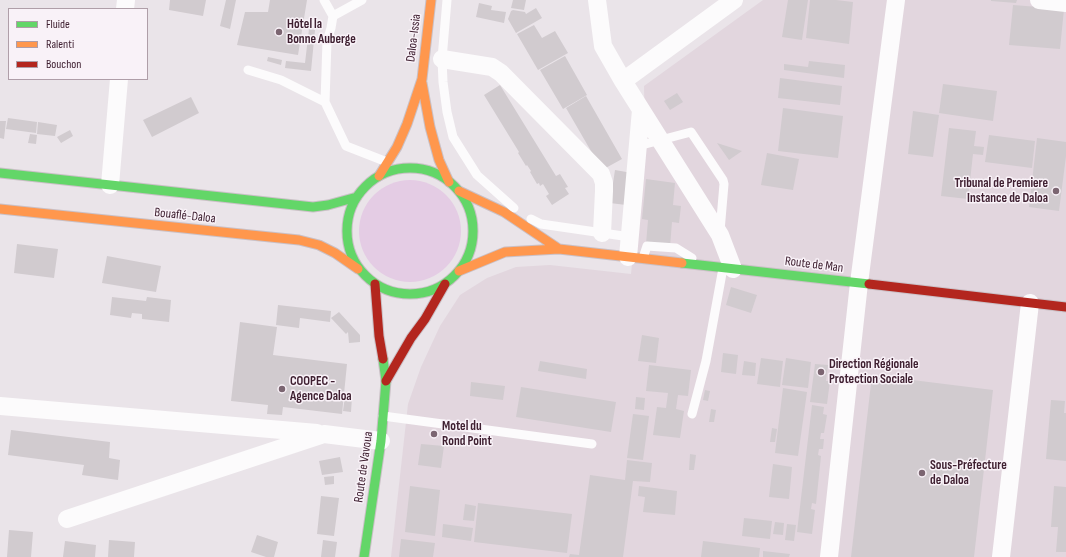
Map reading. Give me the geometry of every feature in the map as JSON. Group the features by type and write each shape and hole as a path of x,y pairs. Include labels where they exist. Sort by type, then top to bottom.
{"main road":[{"name":"Daloa-Issia","path":"422,79 431,0"},
{"path":"379,176 407,124 422,79"},
{"path":"422,79 430,127 439,160 449,182"},
{"path":"386,381 445,284 459,271 466,261 471,250 473,231 470,213 466,202 459,191 449,182 436,174 422,170 407,169 393,171 379,176 366,185 351,208 347,221 346,234 353,259 361,271 375,284 396,293 409,294 427,292 445,284"},
{"name":"Bouaflé-Daloa","path":"0,173 312,207 328,205 357,197"},
{"path":"459,191 504,212 559,249"},
{"name":"Bouaflé-Daloa","path":"0,209 299,240 319,245 335,253 361,271"},
{"name":"Route de Man","path":"459,271 505,252 559,249 1066,307"},
{"path":"375,284 379,336 386,381"},
{"name":"Route de Vavoua","path":"364,557 381,441 386,381"}],"street":[{"path":"597,0 603,46 623,82 720,235 728,268"},
{"path":"623,82 734,0"},
{"path":"829,557 859,283 896,0"},
{"path":"1039,0 1066,3"},
{"path":"442,59 492,67 501,73 601,174 604,183 602,233"},
{"path":"110,185 119,80"},
{"path":"636,257 630,237 641,110"},
{"path":"1001,557 1030,303"},
{"path":"0,406 324,434 381,441"},
{"path":"67,519 324,434"}],"lane":[{"path":"324,0 333,16 327,41 325,102 346,146 387,162"},
{"path":"333,16 362,0"},
{"path":"447,0 442,59 447,112 453,137 476,175 523,215 541,224 630,237"},
{"path":"248,70 280,80 325,102"},
{"path":"638,146 692,132 723,180 724,186 720,235"},
{"path":"636,257 647,246 676,248 701,265"},
{"path":"692,414 728,268"},
{"path":"383,416 592,444"}],"shaded area":[{"path":"763,0 1066,0 1066,557 391,557 408,404 421,367 440,326 460,295 487,278 516,267 550,265 631,274 645,134 644,86"},
{"path":"410,180 429,184 446,195 457,212 461,231 457,250 446,267 429,278 410,282 391,278 374,267 363,250 359,231 363,212 374,195 391,184"}],"building":[{"path":"170,0 206,0 203,16 169,10"},
{"path":"226,0 236,0 230,29 220,26"},
{"path":"270,0 307,0 298,55 237,45 245,12 268,12"},
{"path":"513,0 526,0 524,10 511,8"},
{"path":"788,0 808,0 802,40 782,37"},
{"path":"810,0 836,0 853,2 849,44 806,38"},
{"path":"991,0 1017,0 1016,3"},
{"path":"479,3 492,6 491,10 506,12 504,23 476,17"},
{"path":"1013,5 1064,9 1060,49 1009,45"},
{"path":"536,8 542,18 516,33 508,19 511,11 525,12 526,14"},
{"path":"534,25 542,38 555,31 568,53 538,70 517,34"},
{"path":"309,29 315,30 311,71 285,68 286,61 305,63"},
{"path":"565,56 587,95 563,109 540,70"},
{"path":"268,57 282,60 281,65 267,61"},
{"path":"809,61 845,65 844,78 784,70 784,64 808,67"},
{"path":"780,78 842,86 840,105 778,98"},
{"path":"943,84 997,91 993,121 939,113"},
{"path":"500,85 556,176 560,174 568,187 565,188 569,194 552,205 546,196 549,194 543,184 540,186 539,183 537,184 530,172 531,171 527,165 526,166 484,95"},
{"path":"677,93 683,102 670,110 664,101"},
{"path":"586,96 622,159 602,170 566,108"},
{"path":"191,97 199,113 152,137 143,120"},
{"path":"783,108 843,116 838,158 778,151"},
{"path":"913,111 939,115 933,157 908,154"},
{"path":"8,118 37,122 36,133 6,129"},
{"path":"0,121 6,121 4,139 0,138"},
{"path":"38,122 57,125 55,136 37,134"},
{"path":"949,128 976,131 974,146 984,147 983,155 973,154 968,199 941,196"},
{"path":"70,130 73,136 61,143 57,137"},
{"path":"30,134 37,135 36,144 28,143"},
{"path":"989,135 1035,141 1032,168 985,162"},
{"path":"1037,138 1066,142 1066,156 1059,211 1029,207"},
{"path":"717,143 742,151 729,160"},
{"path":"767,153 799,159 793,190 761,185"},
{"path":"615,170 632,173 626,205 610,203"},
{"path":"646,179 675,183 673,205 681,206 679,223 672,222 670,247 646,244 648,220 642,219"},
{"path":"17,244 58,249 54,278 14,273"},
{"path":"107,256 161,266 156,292 102,283"},
{"path":"731,287 757,295 751,313 726,305"},
{"path":"112,297 146,301 147,297 171,300 169,322 142,319 142,314 132,313 131,318 110,315"},
{"path":"278,305 331,311 330,322 300,318 299,328 276,325"},
{"path":"339,312 360,335 360,342 349,343 348,332 346,334 331,318"},
{"path":"240,322 277,327 273,355 347,364 342,414 283,407 282,415 267,414 268,405 231,401"},
{"path":"642,335 659,338 656,363 638,361"},
{"path":"723,353 738,355 736,374 721,372"},
{"path":"761,358 783,361 780,387 757,384"},
{"path":"786,358 811,362 808,388 782,385"},
{"path":"540,361 587,369 586,379 538,371"},
{"path":"744,361 756,363 755,376 742,375"},
{"path":"815,364 828,365 826,381 830,381 827,404 810,402"},
{"path":"649,365 691,370 688,396 678,395 676,409 684,411 680,438 653,435 657,407 666,408 668,393 646,391"},
{"name":"Sous-Préfecture de Daloa","path":"872,375 993,390 974,557 851,557"},
{"path":"471,382 505,386 503,400 470,396"},
{"path":"521,387 616,402 611,432 516,417"},
{"path":"783,388 807,392 798,456 775,453"},
{"path":"705,390 710,391 708,401 703,400"},
{"path":"345,396 352,397 351,412 343,411"},
{"path":"636,397 645,398 644,410 635,409"},
{"path":"1051,400 1065,401 1066,461 1046,459"},
{"path":"812,405 824,407 823,414 827,415 824,433 821,433 820,439 824,439 823,449 819,449 818,455 821,456 816,504 812,503 811,509 815,510 812,534 797,532"},
{"path":"711,409 716,410 714,422 709,422"},
{"path":"633,414 649,416 643,460 627,458"},
{"path":"772,428 777,429 775,442 770,442"},
{"path":"11,430 110,442 109,458 120,460 118,480 82,475 84,465 8,455"},
{"path":"421,444 444,446 441,468 418,465"},
{"path":"690,454 696,455 694,470 689,470"},
{"path":"340,457 343,472 322,475 319,461"},
{"path":"627,460 652,463 650,482 633,481 623,557 569,557 570,554 579,555 590,475 625,480"},
{"path":"773,464 792,467 789,499 769,497"},
{"path":"334,476 334,484 325,485 324,477"},
{"path":"410,486 440,490 435,536 405,532"},
{"path":"639,486 677,491 675,515 643,512 645,497 638,496"},
{"path":"1054,486 1066,487 1066,552 1056,552 1058,527 1051,527"},
{"path":"321,496 339,498 334,536 317,534"},
{"path":"478,503 572,514 567,553 474,542"},
{"path":"465,504 476,506 474,521 463,520"},
{"path":"744,518 772,521 770,539 742,536"},
{"path":"775,522 784,523 783,535 773,534"},
{"path":"443,524 473,528 471,541 442,537"},
{"path":"787,524 796,525 794,541 785,540"},
{"path":"9,530 33,532 31,557 7,557"},
{"path":"257,535 278,542 274,557 266,557 251,552"},
{"path":"401,539 435,543 433,557 399,557"},
{"path":"109,540 135,542 134,557 108,557"},
{"path":"323,540 337,542 335,557 321,557"},
{"path":"65,541 96,545 95,557 63,557"},
{"path":"703,541 760,548 759,557 701,557"},
{"path":"763,551 790,554 789,557 763,557"}],"traffic: fast":[{"path":"416,168 440,176 450,182 459,191 468,207 472,219 473,231 472,243 468,255 459,271 450,280 434,289 422,293 404,294 380,286 370,280 361,271 352,255 348,243 347,225 355,201 361,191 370,182 386,173 398,169 416,168"},
{"path":"0,173 313,207 328,205 357,197"},
{"path":"682,263 869,284"},
{"path":"364,557 381,441 386,381 383,359"}],"traffic: slow":[{"path":"379,176 397,147 407,124 422,79 431,0"},
{"path":"422,83 430,127 439,160 449,182"},
{"path":"459,191 504,212 559,249"},
{"path":"0,209 299,240 319,245 335,253 358,269"},
{"path":"459,271 505,252 559,249 682,263"}],"traffic: jam":[{"path":"375,284 379,336 383,359"},
{"path":"386,381 445,284"},
{"path":"869,284 1066,307"}],"place":[{"name":"Hôtel la Bonne Auberge","path":"279,32"},
{"name":"Tribunal de Premiere Instance de Daloa","path":"1056,191"},
{"name":"Direction Régionale Protection Sociale","path":"821,372"},
{"name":"COOPEC - Agence Daloa","path":"282,389"},
{"name":"Motel du Rond Point","path":"434,434"},
{"name":"Sous-Préfecture de Daloa","path":"922,473"}]}
